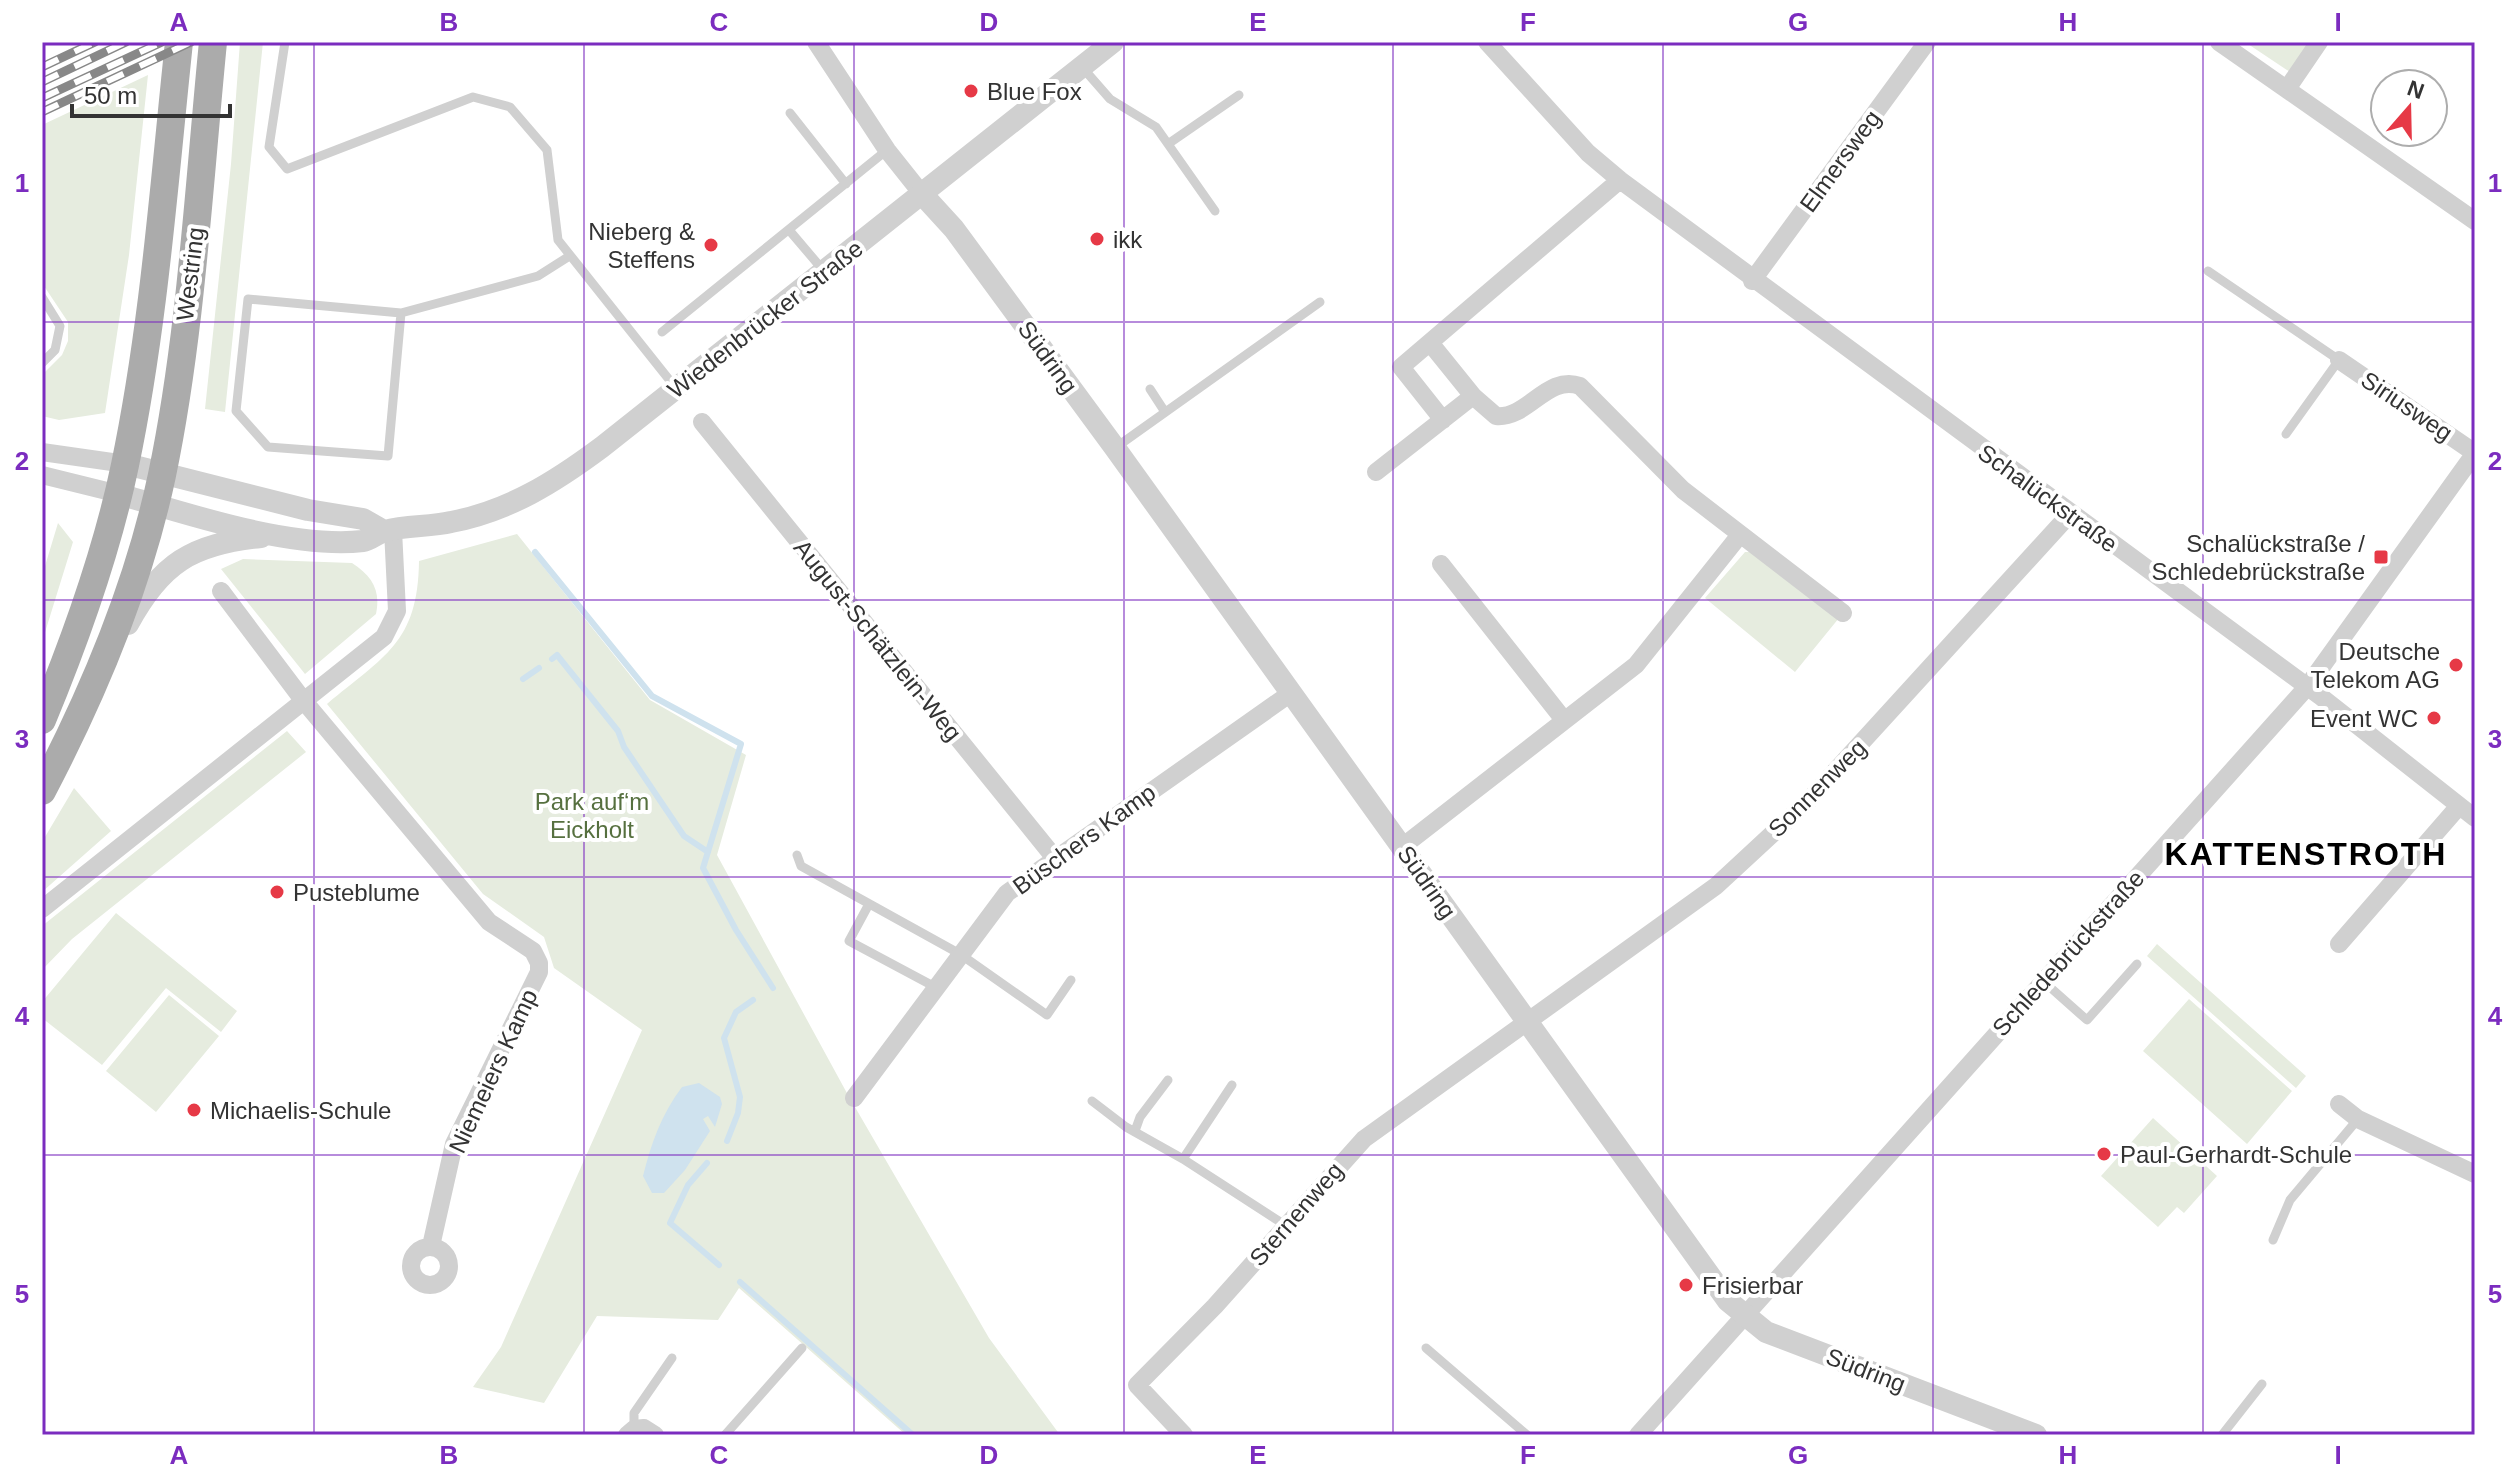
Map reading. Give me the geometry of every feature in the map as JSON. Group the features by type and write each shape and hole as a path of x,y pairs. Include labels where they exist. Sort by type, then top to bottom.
{"main road":[{"name":"Westring","path":"126,464 156,259 179,42"},
{"name":"Westring","path":"155,505 163,472 192,269 213,42"},
{"path":"42,720 76,633 126,464"},
{"path":"42,791 90,694 155,505"}],"street":[{"path":"816,42 887,150 922,194"},
{"name":"Wiedenbrücker Straße","path":"119,494 282,535 366,541 388,530 448,523 518,502 561,478 677,389 1113,42"},
{"name":"Schalückstraße","path":"1487,42 1588,153 1620,180 1752,281 2307,687 2475,818"},
{"name":"Elmersweg","path":"1752,281 1927,42"},
{"path":"2219,42 2475,221"},
{"path":"2287,89 2319,42"},
{"path":"1443,420 1401,367 1431,344 1494,284 1620,180"},
{"name":"Südring","path":"922,194 954,229 1115,448 1728,1301 1766,1332 2036,1435"},
{"path":"1431,344 1487,412 1505,417 1559,384 1580,386 1683,490 1739,536 1754,541 1843,613"},
{"name":"Siriusweg","path":"2339,360 2475,453"},
{"path":"1376,472 1473,396"},
{"name":"August-Schätzlein-Weg","path":"702,422 1054,857"},
{"path":"42,452 126,464"},
{"name":"Schledebrückstraße","path":"1638,1435 2307,687 2475,453"},
{"name":"Wiedenbrücker Straße","path":"126,464 308,510 363,519 388,530"},
{"path":"42,475 119,494"},
{"name":"Sonnenweg","path":"1528,1022 1716,886 1808,801 2070,514"},
{"path":"42,909 384,637 397,611 388,530"},
{"path":"90,694 144,594 173,564 198,548 230,540 282,535"},
{"path":"1402,847 1636,665 1739,536"},
{"path":"1441,564 1564,720"},
{"path":"221,591 303,700"},
{"name":"Büschers Kamp","path":"854,1098 1007,893 1291,693"},
{"name":"Niemeiers Kamp","path":"303,700 489,922 533,951 539,963 539,972 454,1144 431,1246"},
{"path":"2339,944 2459,806"},
{"name":"Sternenweg","path":"1184,1435 1137,1385 1215,1306 1364,1139 1528,1022"},
{"path":"2339,1104 2358,1119 2475,1174"},
{"path":"630,1432 644,1428 655,1435"}],"lane":[{"path":"285,42 269,147 287,169 473,97 510,107 547,150 558,240 568,257 677,389"},
{"path":"1082,67 1110,99 1156,127 1215,211"},
{"path":"1168,144 1239,95"},
{"path":"790,113 846,184"},
{"path":"662,332 887,150"},
{"path":"789,230 825,273"},
{"path":"401,313 388,456 268,447 236,411 248,299 401,313 538,276 568,257"},
{"path":"2208,271 2339,360 2286,434"},
{"path":"42,297 60,326 55,350 42,363"},
{"path":"1115,448 1320,302"},
{"path":"1150,389 1165,412"},
{"path":"797,855 801,866 960,954 1047,1015 1071,980"},
{"path":"869,904 849,941 937,988"},
{"path":"2043,981 2087,1020 2137,964"},
{"path":"1135,1131 1140,1117 1168,1080"},
{"path":"1183,1159 1232,1085"},
{"path":"1092,1101 1285,1225"},
{"path":"2273,1240 2290,1200 2358,1119"},
{"path":"725,1435 802,1348"},
{"path":"1426,1348 1527,1435"},
{"path":"630,1432 634,1413 672,1358"},
{"path":"2222,1435 2262,1384"}],"green space":[{"path":"240,42 263,42 225,412 205,409 231,164"},
{"path":"2245,42 2310,42 2290,72"},
{"path":"148,75 129,255 105,413 59,420 42,416 42,375 62,355 68,341 68,322 42,283 42,125"},
{"path":"58,523 73,542 42,642 42,576"},
{"name":"Park auf‘m Eickholt","path":"517,534 650,700 746,755 717,855 848,1095 989,1338 1060,1435 906,1435 739,1288 718,1320 597,1316 544,1403 473,1387 501,1347 642,1030 554,968 544,937 483,894 327,704 381,659 404,630 417,589 419,561"},
{"path":"1745,552 1756,552 1839,618 1795,672 1705,598"},
{"path":"243,559 352,563 373,584 377,598 376,614 305,674 221,569"},
{"path":"287,731 306,752 72,939 42,970 42,926"},
{"path":"74,788 111,831 42,892 42,842"},
{"path":"116,913 237,1011 221,1032 166,988 102,1065 42,1018 42,1002"},
{"path":"2157,944 2306,1076 2296,1088 2147,956"},
{"path":"169,995 219,1036 156,1112 106,1071"},
{"path":"2189,999 2292,1091 2247,1144 2143,1051"},
{"path":"2153,1118 2217,1176 2184,1213 2177,1207 2158,1227 2101,1176"}],"water":[{"path":"699,1083 720,1097 722,1104 715,1127 708,1116 703,1119 710,1131 685,1170 664,1193 652,1193 643,1176 658,1130 682,1087"}],"waterway":[{"path":"535,552 652,696 741,744 703,868 736,930 773,988"},
{"path":"552,659 557,655 618,731 624,747 684,836 708,852"},
{"path":"523,679 539,668"},
{"path":"727,1141 738,1113 740,1097 724,1038 736,1012 753,1000"},
{"path":"707,1163 688,1185 670,1223 719,1265"},
{"path":"740,1282 913,1435"}],"railway":[{"path":"42,67 95,42"},
{"path":"42,82 126,42"},
{"path":"42,98 162,42"},
{"path":"42,112 191,42"}],"place":[{"name":"Blue Fox","path":"971,91"},
{"name":"ikk","path":"1097,239"},
{"name":"Nieberg & Steffens","path":"711,245"},
{"name":"Schalückstraße / Schledebrückstraße","path":"2381,557"},
{"name":"Deutsche Telekom AG","path":"2456,665"},
{"name":"Event WC","path":"2434,718"},
{"name":"Pusteblume","path":"277,892"},
{"name":"Michaelis-Schule","path":"194,1110"},
{"name":"Paul-Gerhardt-Schule","path":"2104,1154"},
{"name":"Frisierbar","path":"1686,1285"}],"district":[{"name":"KATTENSTROTH","path":"2306,854"}]}
